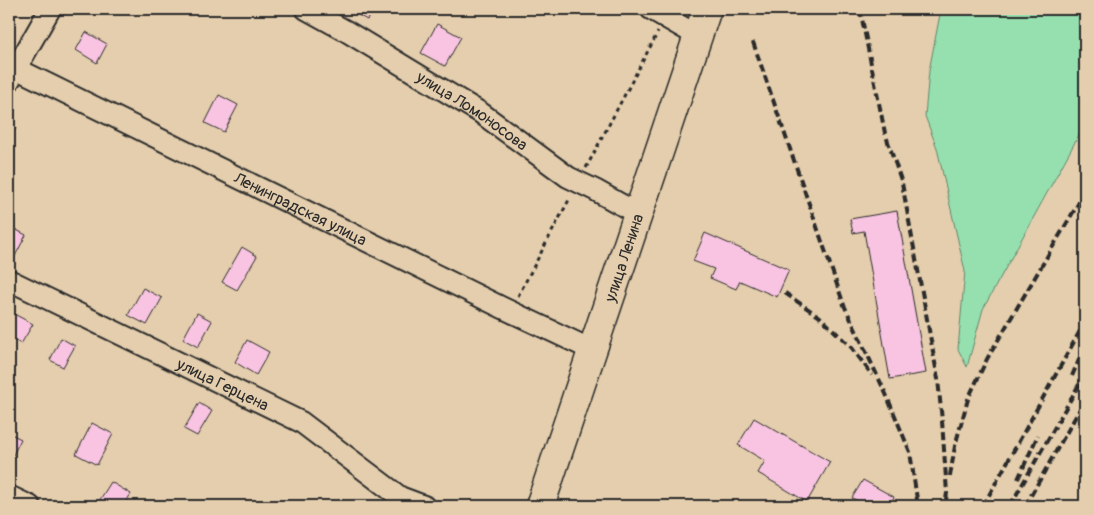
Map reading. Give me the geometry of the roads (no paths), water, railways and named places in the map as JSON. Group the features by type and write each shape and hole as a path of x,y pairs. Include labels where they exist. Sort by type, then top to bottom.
{"street":[{"path":"11,71 50,9"},
{"name":"улица Ломоносова","path":"306,9 346,31 481,113 568,177 638,214"},
{"name":"улица Ленина","path":"540,506 707,9"},
{"path":"658,13 698,36"},
{"name":"Ленинградская улица","path":"11,71 509,312 592,350"},
{"name":"улица Герцена","path":"9,280 301,422 400,497 424,506"},
{"path":"9,496 30,506"}],"railway":[{"path":"860,9 885,133 902,183 938,379 947,493 945,506"},
{"path":"753,42 844,305 886,394 910,452 918,506"},
{"path":"950,476 955,446 968,399 987,359 1085,192"},
{"path":"785,293 820,317 852,348 872,375"},
{"path":"983,506 1085,322"},
{"path":"1072,376 1085,346"},
{"path":"1010,506 1085,374"},
{"path":"1025,506 1085,400"},
{"path":"1018,479 1038,435"}]}
